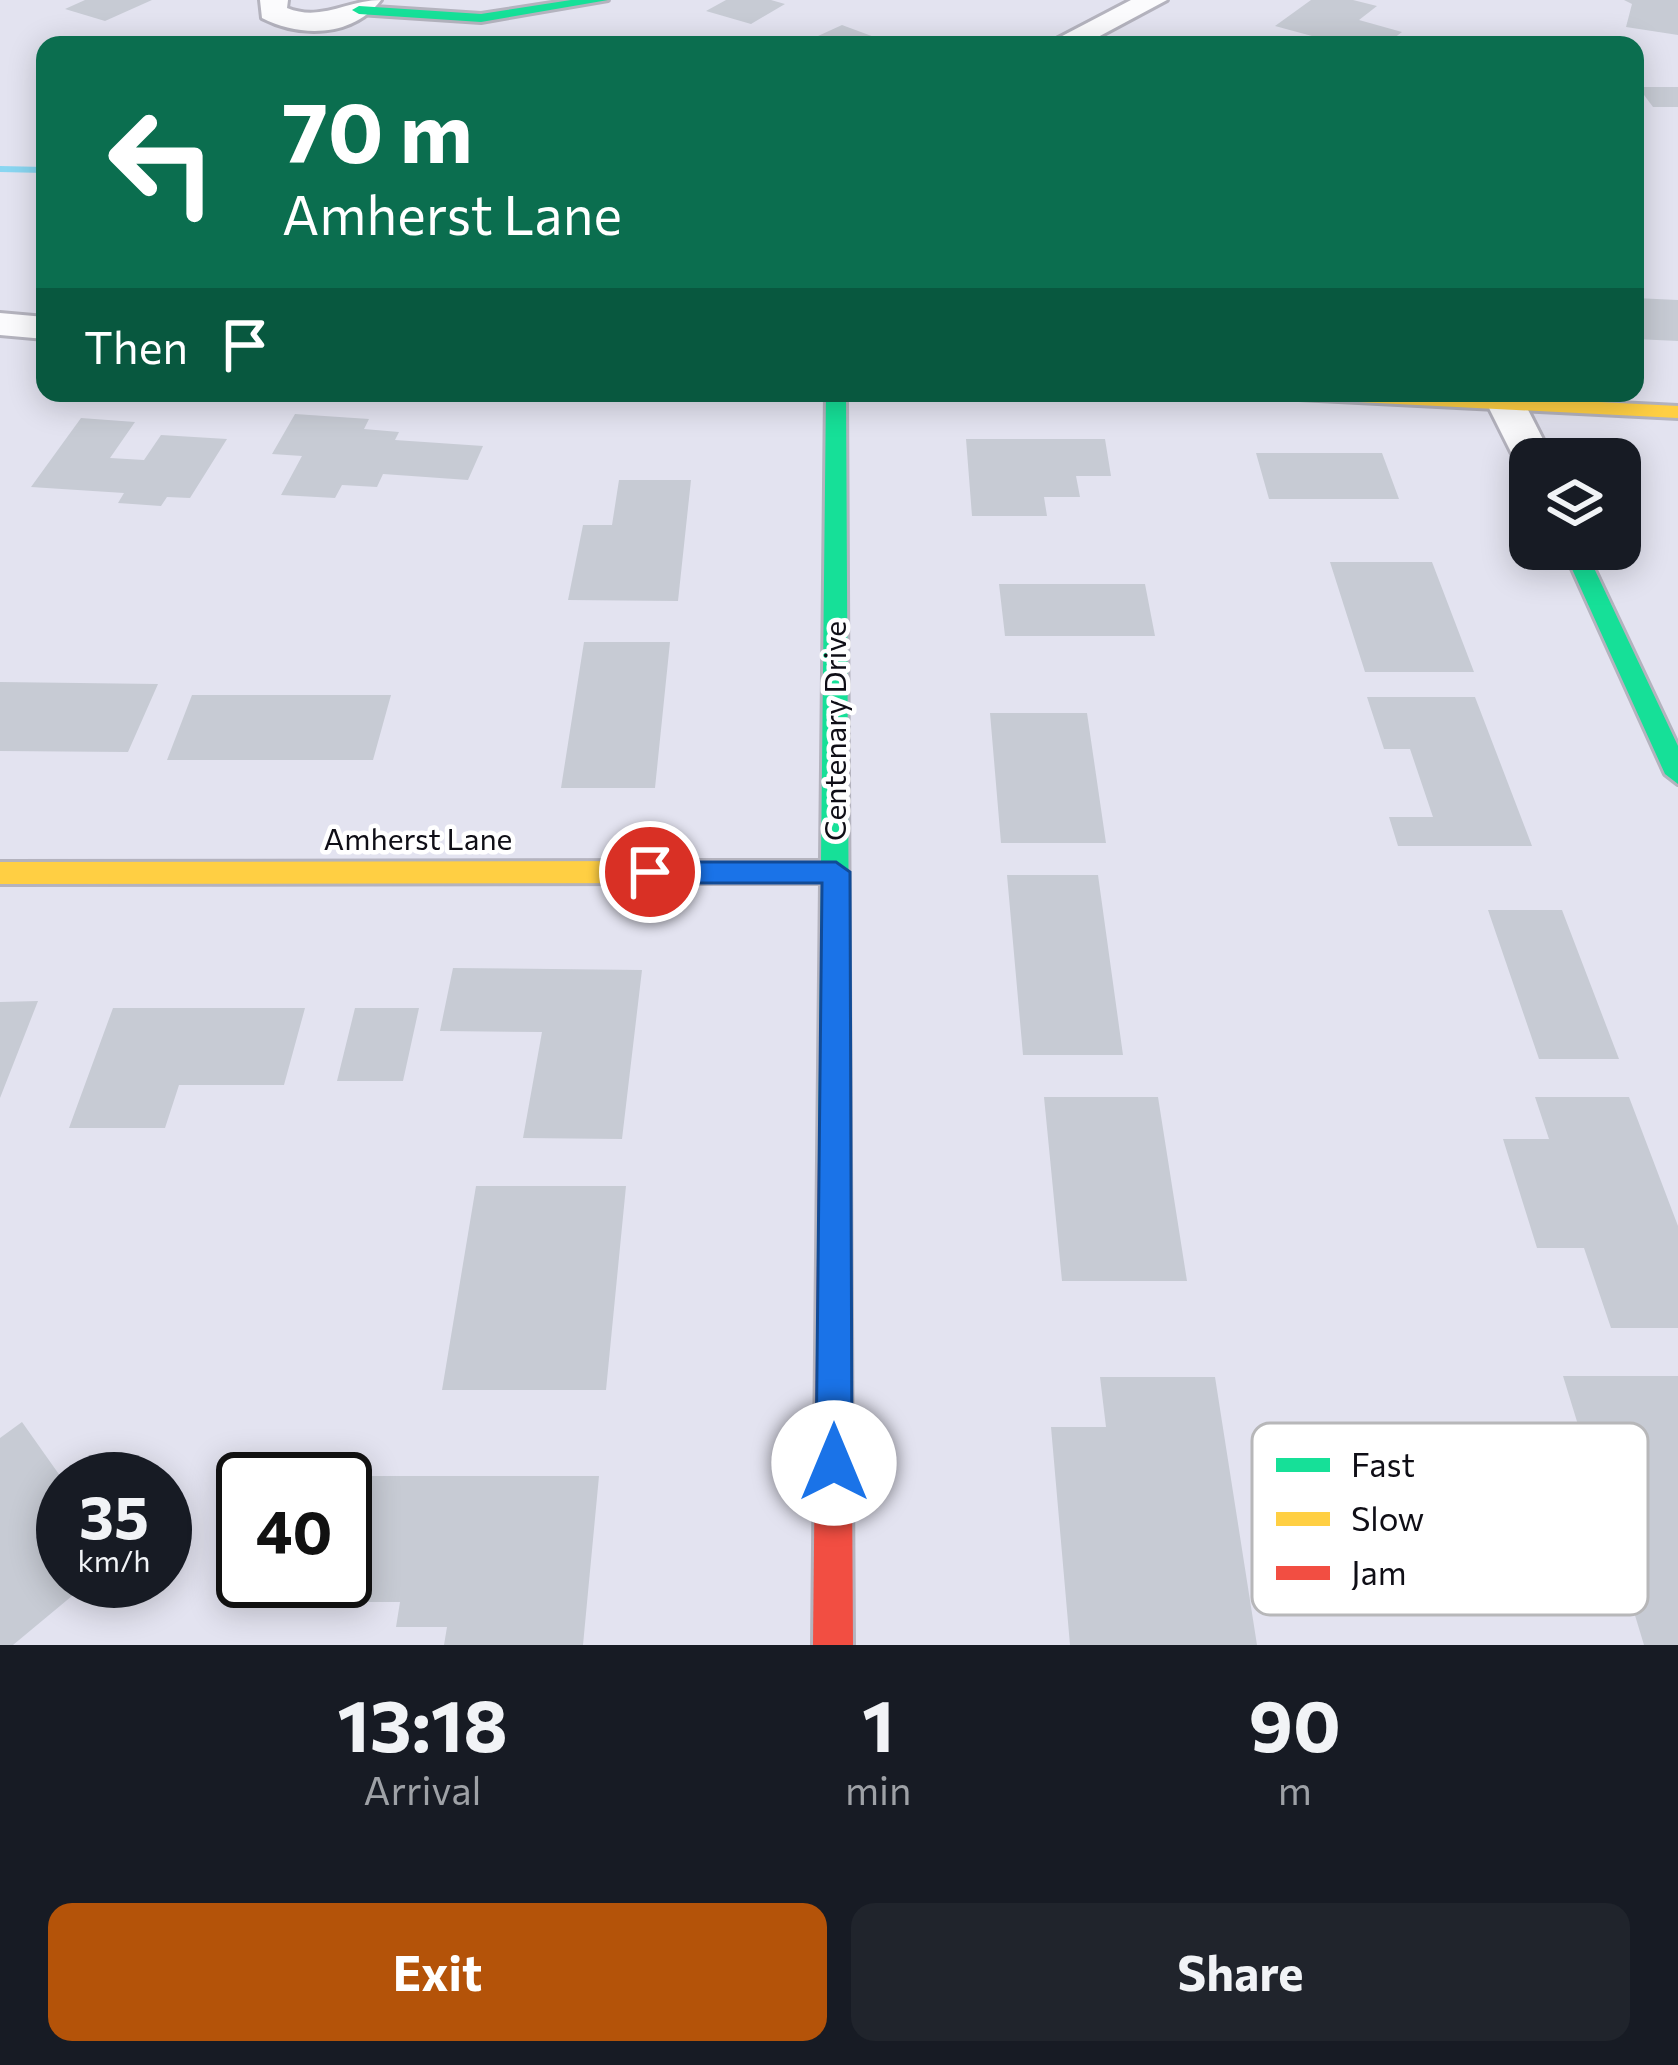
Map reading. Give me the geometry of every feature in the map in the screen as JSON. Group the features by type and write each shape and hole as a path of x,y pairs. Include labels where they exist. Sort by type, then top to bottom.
{"street":[{"path":"274,0 272,12 303,22 334,20 363,5 481,18 601,0"},
{"path":"1079,36 1154,0"},
{"path":"0,324 36,327"},
{"name":"Centenary Drive","path":"833,1645 836,402"},
{"path":"1493,402 1678,412"},
{"path":"1507,404 1523,438"},
{"path":"1584,570 1678,774"},
{"name":"Amherst Lane","path":"0,873 836,872"}],"building":[{"path":"85,0 152,0 105,21 65,9"},
{"path":"726,0 785,4 751,24 706,11"},
{"path":"1311,0 1353,0 1377,6 1359,20 1402,32 1397,36 1312,36 1275,26"},
{"path":"1624,0 1678,0 1678,35 1626,27 1632,4"},
{"path":"842,25 872,36 818,36"},
{"path":"1644,87 1678,87 1678,107 1653,107"},
{"path":"1644,298 1678,300 1678,341 1644,339"},
{"path":"295,414 369,419 364,429 399,432 395,440 483,446 468,480 383,474 377,487 342,485 335,498 281,495 302,456 272,454"},
{"path":"81,418 135,422 110,458 144,460 161,435 227,439 190,498 167,497 161,506 118,503 124,493 31,487"},
{"path":"966,439 1105,439 1111,476 1076,476 1080,497 1044,497 1047,516 972,516"},
{"path":"1256,453 1382,453 1399,499 1269,499"},
{"path":"619,480 691,480 678,601 568,600 583,525 612,525"},
{"path":"1330,562 1432,562 1474,672 1365,672"},
{"path":"999,584 1145,584 1155,636 1005,636"},
{"path":"584,642 670,642 655,788 561,788"},
{"path":"0,682 158,684 128,752 0,751"},
{"path":"192,695 391,695 373,760 167,760"},
{"path":"1367,697 1475,697 1532,846 1398,846 1389,817 1433,817 1410,749 1384,749"},
{"path":"990,713 1087,713 1106,843 1001,843"},
{"path":"1007,875 1098,875 1123,1055 1023,1055"},
{"path":"1488,910 1562,910 1619,1059 1539,1059"},
{"path":"453,968 642,970 622,1139 523,1138 542,1032 440,1031"},
{"path":"38,1001 0,1098 0,1002"},
{"path":"113,1008 305,1008 284,1085 179,1085 165,1128 69,1128"},
{"path":"355,1008 419,1008 403,1081 337,1081"},
{"path":"1044,1097 1158,1097 1187,1281 1062,1281"},
{"path":"1535,1097 1629,1097 1678,1226 1678,1328 1611,1328 1584,1248 1537,1248 1503,1139 1549,1139"},
{"path":"476,1186 626,1186 606,1390 442,1390"},
{"path":"1563,1376 1678,1376 1678,1645 1644,1645 1635,1615 1648,1615 1648,1423 1577,1423"},
{"path":"1100,1377 1215,1377 1257,1645 1070,1645 1051,1427 1106,1427"},
{"path":"22,1422 43,1452 36,1452 36,1608 58,1608 13,1645 0,1645 0,1438"},
{"path":"372,1476 599,1476 583,1645 444,1645 447,1627 396,1627 400,1602 372,1602"}],"waterway":[{"path":"0,169 36,170"}],"traffic: fast":[{"path":"359,10 481,18 601,0"},
{"path":"834,1160 836,402"},
{"path":"1584,570 1678,774"},
{"path":"686,872 836,872"}],"traffic: slow":[{"path":"1479,402 1678,412"},
{"path":"0,873 686,872"}],"traffic: jam":[{"path":"833,1645 834,1160"}],"route":[{"path":"650,872 836,872 834,1463"}]}
